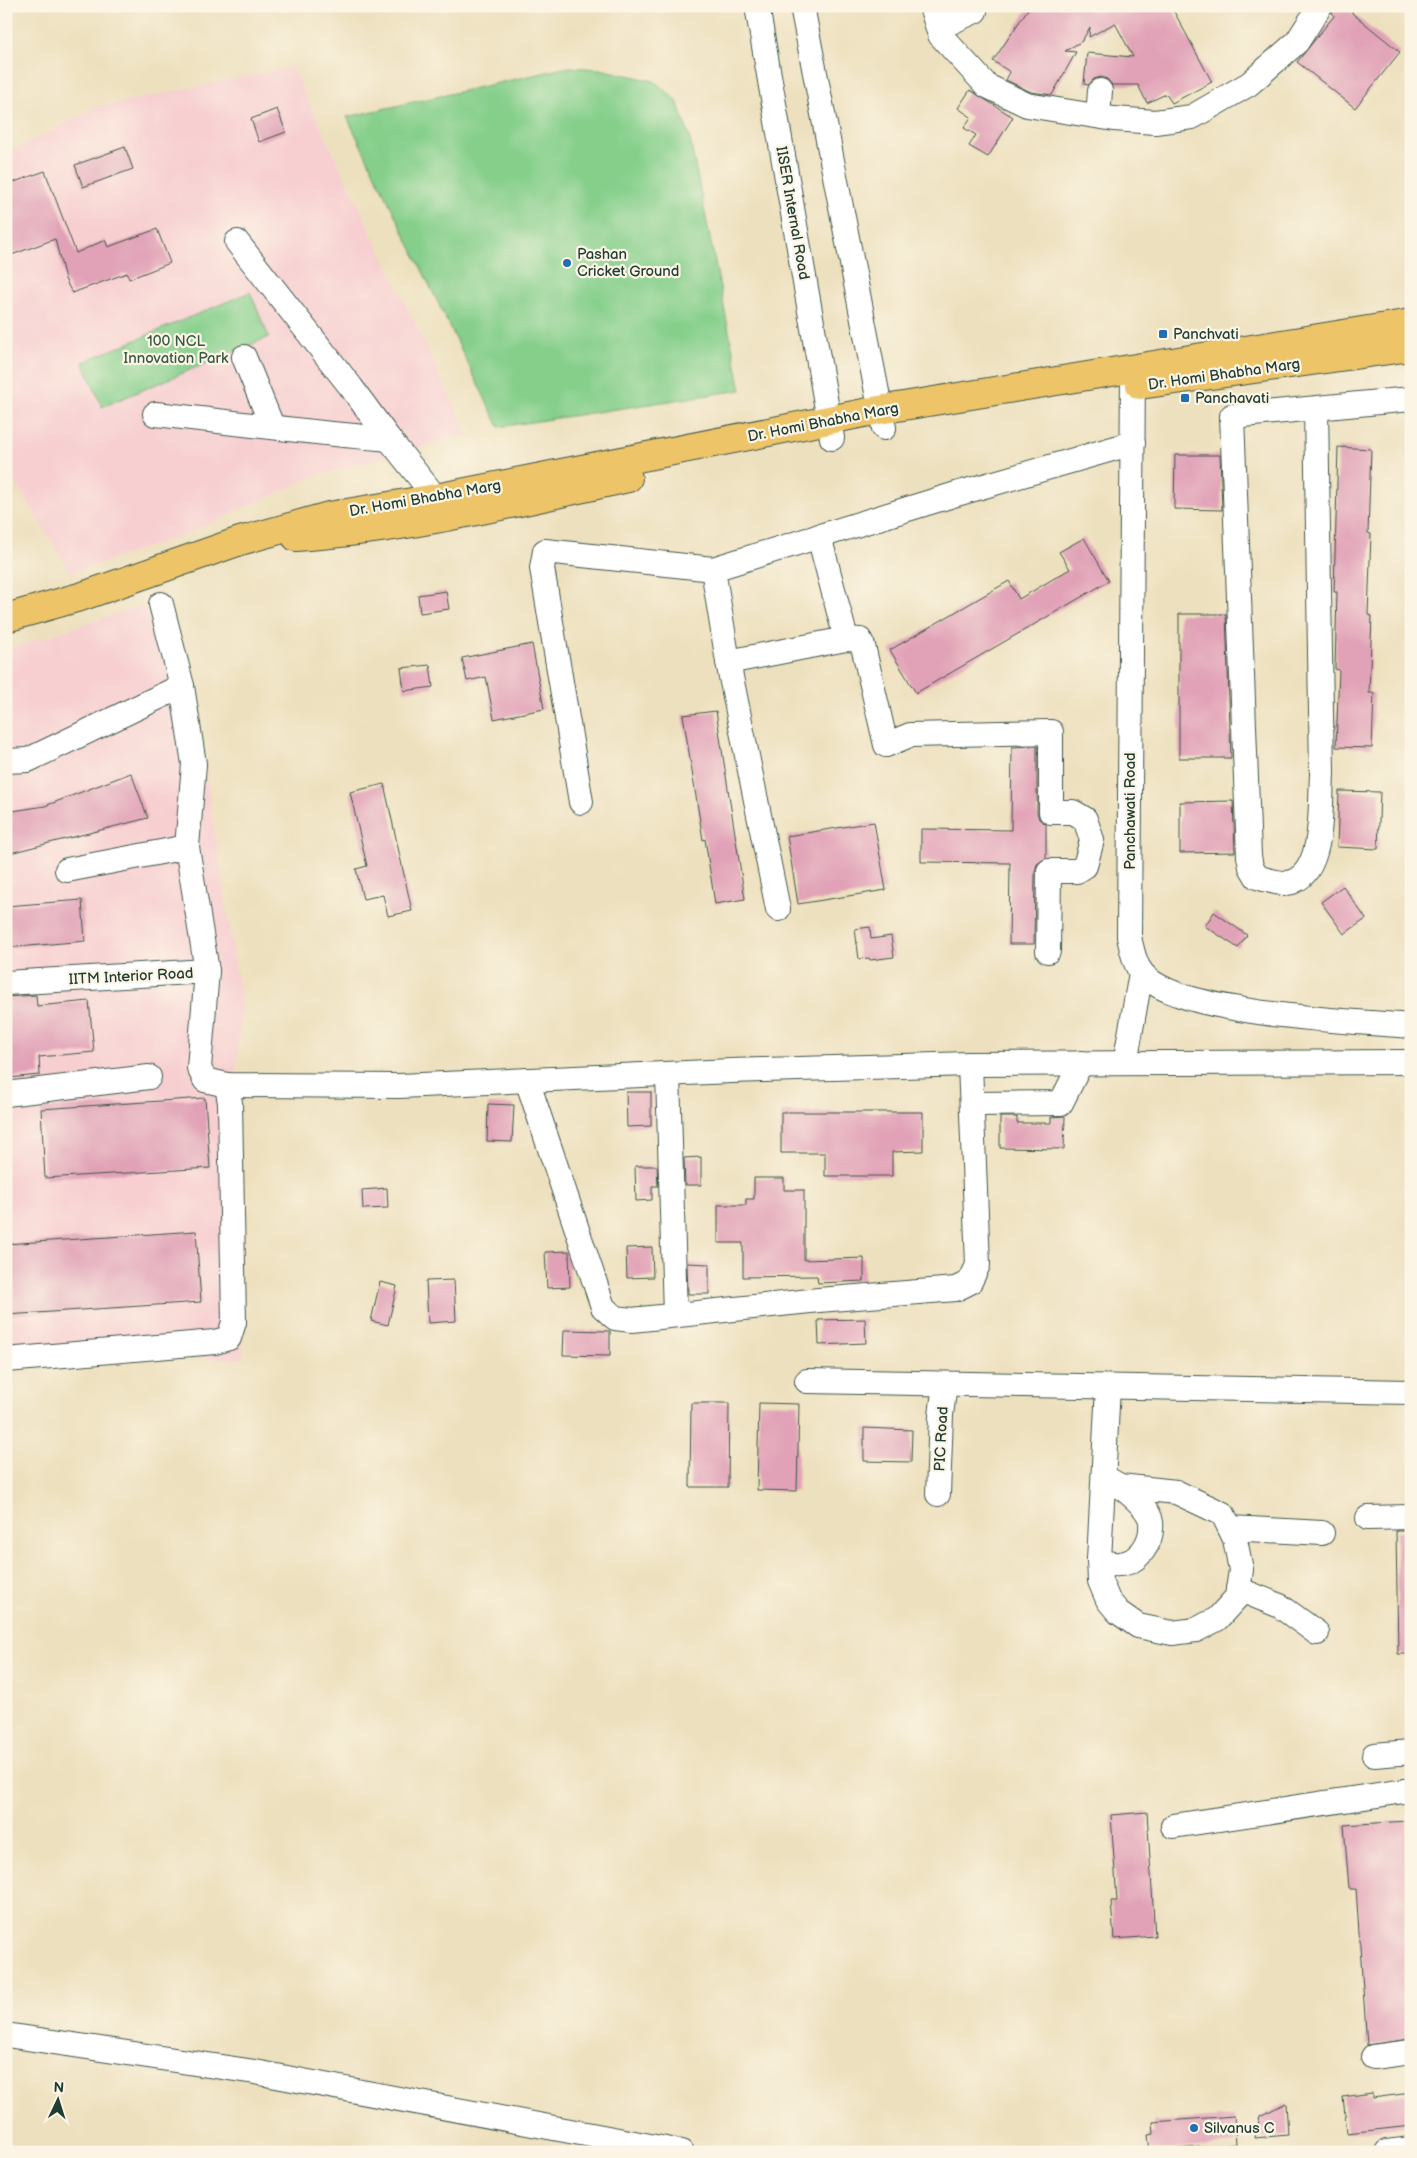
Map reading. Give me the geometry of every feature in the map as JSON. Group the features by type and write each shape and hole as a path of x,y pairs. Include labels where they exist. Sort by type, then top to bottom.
{"main road":[{"name":"Dr. Homi Bhabha Marg","path":"6,618 83,596 240,541 332,535 445,507 669,469 831,429 1133,377 1411,323"},
{"name":"Dr. Homi Bhabha Marg","path":"1133,377 1320,361 1411,347"}],"street":[{"name":"IISER Internal Road","path":"757,6 831,429"},
{"path":"802,6 882,419"},
{"path":"975,11 935,17 940,35 987,86 1027,105 1098,116 1156,122 1192,117 1249,84 1297,42 1320,6"},
{"path":"1098,116 1100,91"},
{"path":"237,242 352,386 389,439 445,507"},
{"path":"244,357 272,426"},
{"name":"Panchawati Road","path":"1133,377 1129,937 1133,956 1141,973 1162,990 1209,1004 1271,1014 1411,1026"},
{"path":"1316,408 1322,774 1320,818 1314,858 1308,871 1294,882 1274,882 1256,877 1251,867 1249,856 1232,416 1411,398"},
{"path":"155,414 272,426 309,432 389,439"},
{"path":"582,802 542,568 545,551 713,569 1005,479 1133,443"},
{"path":"819,536 846,639"},
{"path":"713,569 728,662 778,910"},
{"path":"162,604 182,686 194,764 187,847 207,971"},
{"path":"728,662 846,639 860,640 886,745 910,734 1051,732 1051,812 1073,812 1085,819 1092,840 1085,866 1077,871 1049,871 1048,951"},
{"path":"6,762 28,760 182,686"},
{"path":"1092,840 1130,840"},
{"path":"67,870 187,847"},
{"name":"IITM Interior Road","path":"6,983 207,971 199,1068 216,1082 230,1104 234,1322 229,1338 215,1342 6,1360"},
{"path":"1125,1063 1141,973"},
{"path":"216,1082 399,1086 668,1074 970,1064 1411,1062"},
{"path":"972,1104 1061,1103 1082,1063"},
{"path":"527,1080 603,1307 612,1316 620,1319 675,1316 956,1289 970,1282 978,1264 970,1064"},
{"path":"668,1074 675,1316"},
{"path":"6,1094 148,1077"},
{"path":"807,1382 1411,1392"},
{"name":"PIC Road","path":"938,1494 941,1415 945,1384"},
{"path":"1108,1387 1112,1482 1099,1560 1100,1581 1108,1600 1118,1612 1138,1626 1172,1633 1196,1630 1217,1619 1237,1597 1241,1570 1235,1538 1223,1514 1176,1492 1112,1482"},
{"path":"1099,1560 1118,1565 1131,1561 1144,1552 1150,1537 1151,1521 1134,1497 1112,1482"},
{"path":"1368,1518 1411,1517"},
{"path":"1230,1528 1322,1533"},
{"path":"1238,1589 1280,1606 1317,1633"},
{"path":"1374,1755 1411,1752"},
{"path":"1173,1826 1411,1790"},
{"path":"6,2035 255,2072 682,2152"},
{"path":"1373,2057 1411,2052"},
{"path":"1387,2152 1411,2149"}],"shaded area":[{"path":"292,67 468,434 317,475 186,534 71,573 6,467 6,154 94,108"},
{"path":"143,605 201,743 241,1002 232,1132 243,1359 6,1351 6,650"}],"green space":[{"name":"Pashan Cricket Ground","path":"569,67 600,69 654,81 677,101 689,135 741,390 499,427 347,117"},
{"name":"100 NCL Innovation Park","path":"250,292 269,337 102,407 83,362"}],"building":[{"path":"1030,6 1171,6 1212,82 1172,103 1166,94 1147,103 1138,85 1112,85 1107,79 1101,77 1094,79 1088,85 1084,84 1087,53 1133,57 1115,23 1089,37 1090,27 1082,41 1065,51 1076,52 1052,95 1031,92 1006,80 1010,72 993,61"},
{"path":"1334,6 1353,6 1352,13 1400,52 1355,108 1297,62 1334,16 1332,12"},
{"path":"970,90 1013,117 988,157 969,146 976,135 964,128 971,117 958,108"},
{"path":"277,109 286,132 259,142 251,119"},
{"path":"125,147 133,169 83,187 75,165"},
{"path":"45,171 76,253 105,240 108,247 157,229 170,263 129,279 127,273 72,293 65,279 55,239 6,257 6,185"},
{"path":"1338,447 1371,449 1368,533 1371,534 1368,615 1372,616 1369,693 1374,693 1372,748 1336,747 1339,670 1335,669 1337,592 1334,592"},
{"path":"1175,455 1220,455 1222,510 1174,509"},
{"path":"1084,538 1109,581 916,693 890,650 1009,581 1019,599 1070,569 1059,552"},
{"path":"446,591 449,609 420,613 418,595"},
{"path":"1179,614 1226,614 1231,758 1179,758"},
{"path":"532,644 544,709 494,719 486,677 467,681 462,658"},
{"path":"430,665 433,687 404,691 401,668"},
{"path":"716,711 745,899 715,904 683,715"},
{"path":"1037,746 1037,812 1039,819 1046,824 1046,858 1037,864 1035,871 1034,944 1009,944 1010,863 921,862 921,829 1011,830 1012,747"},
{"path":"131,773 148,818 6,854 6,812 45,806"},
{"path":"384,784 412,911 388,916 383,895 363,899 356,869 367,866 350,792"},
{"path":"1339,791 1380,792 1378,849 1337,847"},
{"path":"1233,801 1235,852 1180,853 1180,802"},
{"path":"874,822 886,890 798,904 787,836"},
{"path":"1343,886 1366,919 1344,934 1321,902"},
{"path":"82,900 85,941 6,948 6,906"},
{"path":"1214,912 1247,935 1238,948 1205,926"},
{"path":"870,927 871,939 891,936 894,957 870,960 869,958 859,959 855,929"},
{"path":"36,995 37,1006 89,1001 94,1052 39,1057 40,1075 8,1078 6,1059 6,997"},
{"path":"626,1092 651,1092 651,1126 627,1127"},
{"path":"205,1098 210,1168 45,1178 41,1109"},
{"path":"488,1104 514,1105 512,1142 487,1141"},
{"path":"781,1112 923,1112 923,1151 892,1152 892,1176 825,1176 825,1153 781,1153"},
{"path":"1065,1116 1064,1149 1000,1148 1000,1117 1017,1117 1017,1123 1051,1123 1051,1117"},
{"path":"701,1157 701,1185 685,1185 684,1158"},
{"path":"635,1166 657,1166 658,1186 652,1186 652,1200 636,1201"},
{"path":"754,1178 784,1178 784,1190 804,1190 804,1260 864,1258 864,1281 818,1283 817,1276 743,1277 743,1243 718,1243 718,1205 746,1205 746,1199 754,1199"},
{"path":"387,1188 388,1208 363,1209 362,1190"},
{"path":"196,1231 201,1302 6,1315 6,1244"},
{"path":"652,1247 653,1277 627,1278 626,1248"},
{"path":"569,1251 570,1287 547,1288 545,1252"},
{"path":"687,1263 709,1264 709,1294 688,1294"},
{"path":"454,1280 456,1321 428,1323 426,1281"},
{"path":"380,1282 397,1286 388,1325 371,1321"},
{"path":"865,1319 866,1343 819,1345 818,1320"},
{"path":"564,1330 610,1331 610,1356 563,1355"},
{"path":"691,1403 729,1403 728,1487 690,1487"},
{"path":"759,1403 799,1404 797,1491 757,1490"},
{"path":"864,1428 912,1430 911,1462 864,1461"},
{"path":"1396,1531 1411,1531 1411,1654 1398,1654"},
{"path":"1147,1812 1155,1936 1114,1939 1111,1901 1117,1901 1111,1815"},
{"path":"1407,1821 1411,1876 1411,2039 1367,2045 1356,1889 1349,1889 1344,1825"},
{"path":"1372,2093 1372,2098 1411,2093 1411,2126 1347,2133 1343,2097"},
{"path":"1286,2103 1288,2135 1255,2138 1260,2116"},
{"name":"Silvanus C","path":"1234,2116 1236,2144 1150,2151 1148,2135 1154,2134 1153,2122"}],"place":[{"name":"Pashan Cricket Ground","path":"567,263"},
{"name":"Panchvati","path":"1163,334"},
{"name":"Panchavati","path":"1185,398"},
{"name":"Silvanus C","path":"1194,2128"}]}
